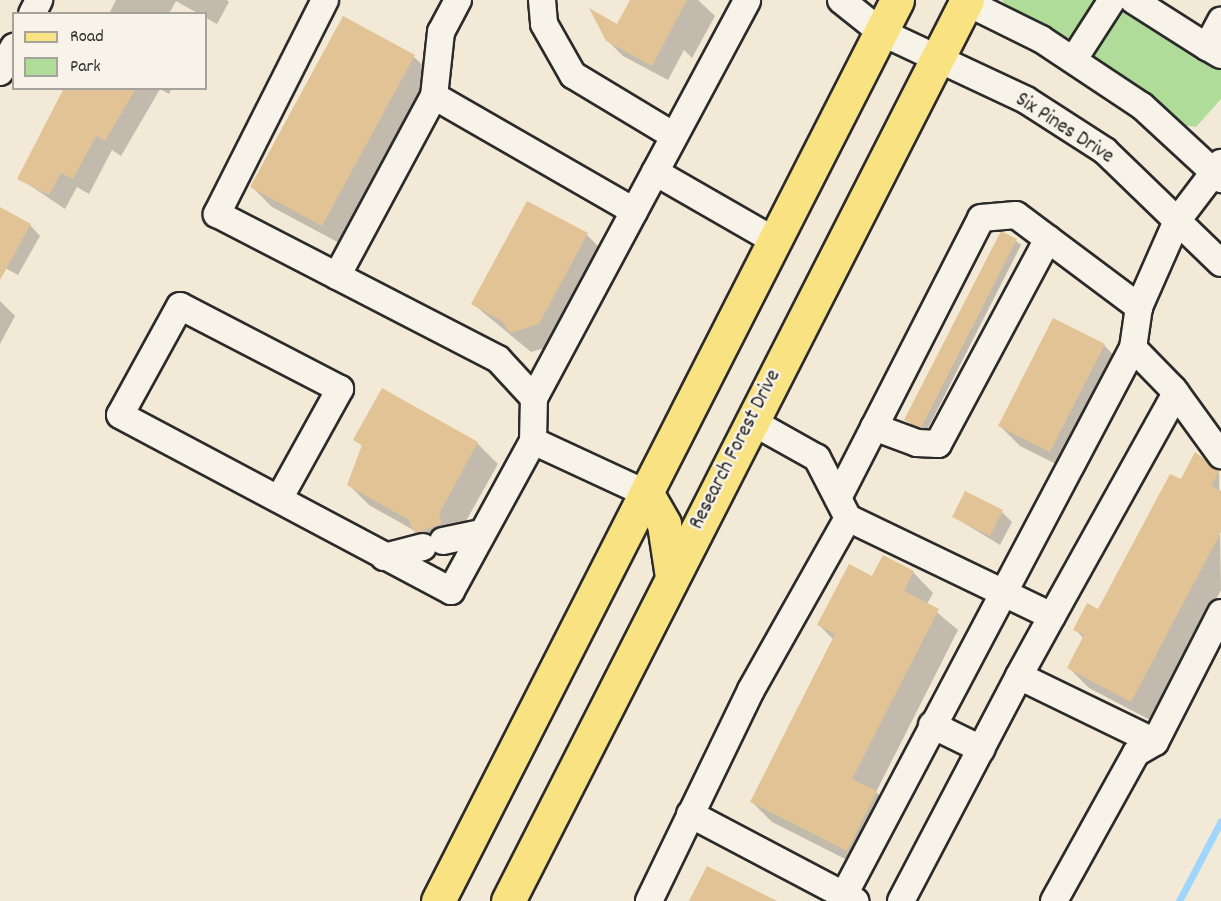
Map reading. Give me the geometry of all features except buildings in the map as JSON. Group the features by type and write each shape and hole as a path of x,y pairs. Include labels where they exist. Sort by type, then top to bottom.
{"main road":[{"path":"438,901 897,0"},
{"name":"Research Forest Drive","path":"508,901 965,1"},
{"path":"647,494 664,524 672,577"}],"street":[{"path":"325,0 218,214 498,359 534,398"},
{"path":"337,276 434,96 441,32 458,0"},
{"path":"542,0 544,24 573,75 674,136"},
{"path":"279,500 340,389 180,306 120,416 451,591 532,441 534,398 747,0"},
{"name":"Six Pines Drive","path":"841,0 881,32 1026,100 1105,151 1221,263"},
{"path":"1074,59 1112,0"},
{"path":"1133,0 1214,51 1221,21"},
{"path":"690,814 849,898 932,725 1133,348 1139,307 1177,221 1219,172 1142,106 1074,59 965,1"},
{"path":"0,72 12,51"},
{"path":"434,96 634,211"},
{"path":"655,172 775,241"},
{"path":"649,901 751,690 843,508 874,427 981,219 1016,215 1139,307"},
{"path":"874,427 917,443 938,444 1048,239"},
{"path":"1133,348 1176,393 1221,455"},
{"path":"902,901 1019,676 1176,393"},
{"path":"751,421 817,458 843,508 1052,616"},
{"path":"532,441 647,494"},
{"path":"384,557 482,533"},
{"path":"1054,901 1136,753 1155,742 1221,614"},
{"path":"1019,676 1155,742"},
{"path":"932,725 981,749"}],"green space":[{"path":"1002,0 1094,0 1070,37 1058,40 1011,15"},
{"path":"1119,3 1221,67 1221,99 1196,127 1181,125 1098,66 1091,54"}],"waterway":[{"path":"1179,901 1221,821"}]}
